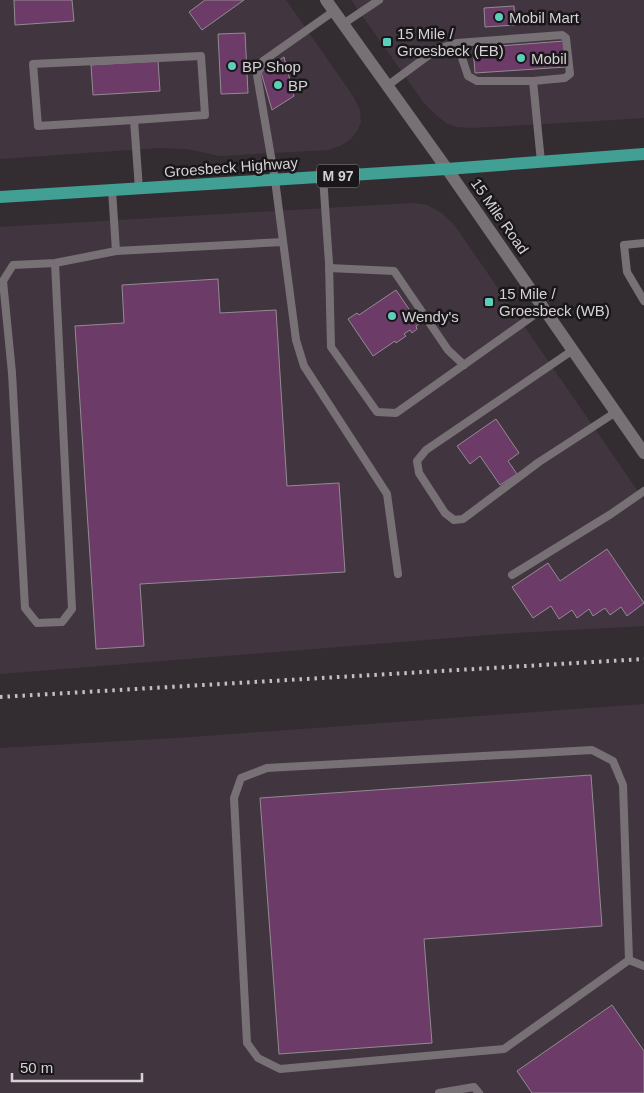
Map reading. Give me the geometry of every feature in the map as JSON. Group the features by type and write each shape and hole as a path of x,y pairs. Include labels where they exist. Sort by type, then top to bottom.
{"main road":[{"name":"15 Mile Road","path":"326,0 447,169 643,451"},
{"name":"Groesbeck Highway","path":"0,197 447,169 644,154"}],"lane":[{"path":"343,24 379,0"},
{"path":"334,11 263,60 257,75 275,180 296,340 304,366 387,494 398,574"},
{"path":"387,86 438,49 457,43 562,35 566,38 570,74 565,78 533,81 477,81 468,76 457,43"},
{"path":"201,56 205,115 134,120 38,126 32,64 201,56"},
{"path":"533,81 541,162"},
{"path":"134,120 139,189"},
{"path":"323,177 332,347 377,412 396,413 544,308"},
{"path":"112,190 116,251"},
{"path":"54,263 72,608 62,622 37,623 25,608 12,373 3,281 13,266 54,263 116,251 283,242"},
{"path":"644,243 624,245 627,272 644,301"},
{"path":"329,268 394,271 448,350 464,365"},
{"path":"573,350 426,450 417,462 419,472 445,513 454,520 463,518 539,462 616,412"},
{"path":"512,575 611,514 644,491"},
{"path":"592,750 613,761 623,785 629,960 504,1049 280,1070 258,1058 247,1043 234,798 241,778 267,768 592,750"},
{"path":"629,960 644,966"},
{"path":"439,1093 474,1087 479,1093"}],"shaded area":[{"path":"0,0 286,0 353,96 360,110 361,122 350,140 328,150 219,156 187,149 158,148 0,159"},
{"path":"351,0 644,0 644,118 472,128 448,124 424,103"},
{"path":"413,203 427,205 443,214 455,226 644,500 644,626 500,634 0,674 0,227"},
{"path":"644,704 644,1093 0,1093 0,748 177,738"}],"building":[{"path":"14,0 72,0 74,21 15,25"},
{"path":"205,0 244,0 202,30 189,12"},
{"path":"514,6 515,25 485,27 484,8"},
{"path":"245,33 248,93 221,94 218,34"},
{"path":"564,41 566,67 475,73 473,48"},
{"path":"284,57 294,96 272,110 261,72"},
{"path":"158,61 160,91 93,95 91,65"},
{"path":"218,279 220,313 276,310 287,486 339,483 345,572 140,584 144,646 96,649 75,326 124,323 122,285"},
{"path":"396,290 419,324 412,333 410,330 404,334 406,336 373,356 348,319 357,313 359,315"},
{"path":"496,419 519,453 508,461 517,474 500,485 480,456 470,464 457,446"},
{"path":"607,549 644,603 627,616 621,607 610,615 605,608 593,616 589,609 577,618 572,610 559,619 551,606 533,618 512,587 548,563 560,581"},
{"path":"591,775 602,926 424,939 432,1043 279,1054 260,798"},
{"path":"612,1005 644,1051 644,1093 532,1093 517,1071"}],"railway":[{"path":"0,697 644,659"}],"place":[{"name":"Mobil Mart","path":"499,17"},
{"name":"15 Mile / Groesbeck (EB)","path":"387,42"},
{"name":"Mobil","path":"521,58"},
{"name":"BP Shop","path":"232,66"},
{"name":"BP","path":"278,85"},
{"name":"15 Mile / Groesbeck (WB)","path":"489,302"},
{"name":"Wendy's","path":"392,316"}]}
